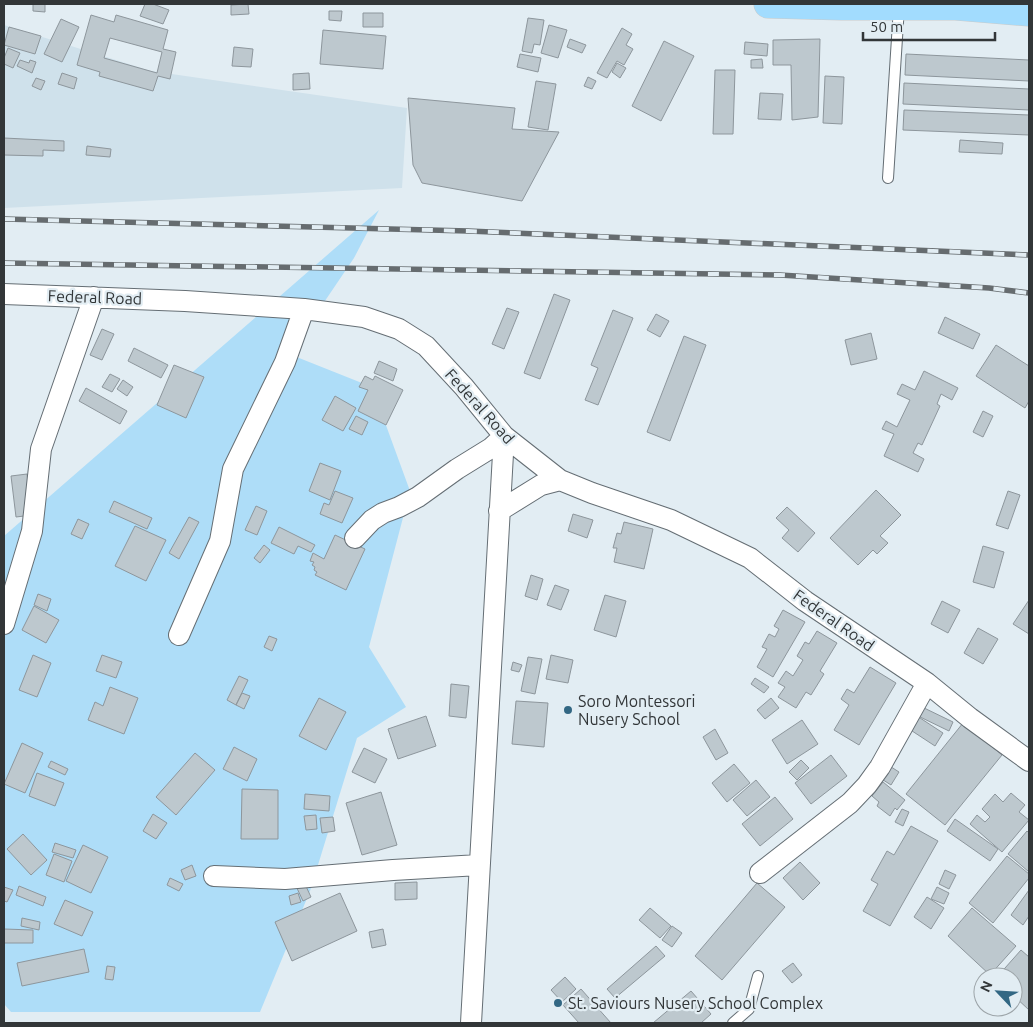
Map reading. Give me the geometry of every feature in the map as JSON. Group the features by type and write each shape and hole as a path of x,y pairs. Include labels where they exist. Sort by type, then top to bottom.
{"highway":[{"path":"768,4 956,5 1029,12"}],"street":[{"name":"Federal Road","path":"4,294 304,309 364,317 399,329 426,346 464,387 504,436 560,480 671,520 750,558 805,601 927,683 970,718 1029,761"},
{"path":"4,624 32,531 41,449 94,297"},
{"path":"179,635 220,541 233,469 285,362 304,309"},
{"path":"471,1015 504,436"},
{"path":"355,538 372,520 383,513 400,508 418,497 457,469 491,448 504,436"},
{"path":"499,511 541,484 560,480"},
{"path":"760,872 850,803 867,785 880,767 927,683"},
{"path":"214,876 285,879 479,865"}],"lane":[{"path":"888,178 899,5"},
{"path":"733,1023 749,1009 758,976"}],"shaded area":[{"path":"4,25 151,71 407,108 402,188 4,208"},
{"path":"379,210 354,258 289,354 372,387 410,491 369,647 406,707 357,738 310,891 260,1012 11,1012 4,1004 4,536"}],"building":[{"path":"33,4 45,4 45,12 33,11"},
{"path":"145,4 153,4 169,10 163,24 140,16"},
{"path":"248,4 249,14 231,15 231,5"},
{"path":"329,11 342,11 341,21 329,20"},
{"path":"363,13 383,13 383,27 363,27"},
{"path":"91,15 114,22 116,15 168,30 163,49 176,52 170,79 158,76 153,91 99,76 100,72 77,65","holes":["110,38 162,52 157,73 104,58"]},
{"path":"528,18 544,20 540,45 534,44 532,53 522,51"},
{"path":"61,19 79,27 62,62 44,54"},
{"path":"549,25 567,30 558,58 541,53"},
{"path":"9,27 41,36 35,54 4,45"},
{"path":"622,28 632,34 626,45 633,49 624,65 617,61 607,78 597,73"},
{"path":"323,30 386,36 383,69 320,64"},
{"path":"570,39 586,45 582,53 567,47"},
{"path":"820,39 818,117 792,120 791,65 773,65 773,40"},
{"path":"664,41 694,56 661,121 632,106"},
{"path":"745,42 768,44 767,56 744,54"},
{"path":"234,47 253,49 251,67 232,66"},
{"path":"8,48 20,53 13,68 4,64"},
{"path":"520,54 541,58 538,72 517,67"},
{"path":"906,54 1029,60 1029,81 905,75"},
{"path":"762,59 763,68 751,68 751,60"},
{"path":"20,60 29,63 30,60 36,62 32,73 17,66"},
{"path":"617,63 626,68 620,78 612,72"},
{"path":"715,70 735,70 733,134 713,134"},
{"path":"62,73 77,78 74,89 58,84"},
{"path":"309,73 310,89 293,90 293,74"},
{"path":"825,76 844,77 842,124 823,123"},
{"path":"588,77 596,81 592,89 584,86"},
{"path":"36,78 45,81 41,90 32,86"},
{"path":"536,81 556,84 548,130 528,127"},
{"path":"904,83 1029,89 1029,110 903,104"},
{"path":"760,93 783,94 781,120 758,119"},
{"path":"408,98 515,108 512,129 559,132 522,201 422,183 413,165"},
{"path":"904,110 1029,115 1029,135 903,130"},
{"path":"4,138 64,141 64,151 43,150 43,156 4,155"},
{"path":"960,140 1003,143 1002,154 959,152"},
{"path":"87,146 111,149 110,157 86,155"},
{"path":"554,294 570,300 540,379 524,373"},
{"path":"507,308 519,312 504,349 492,344"},
{"path":"613,310 633,318 598,405 585,400 598,368 591,365"},
{"path":"656,314 669,321 660,337 647,330"},
{"path":"945,317 980,334 973,349 938,333"},
{"path":"102,329 114,334 102,360 90,355"},
{"path":"871,333 877,359 851,365 845,340"},
{"path":"684,336 706,345 670,441 647,432"},
{"path":"996,345 1029,366 1029,401 1025,408 976,376"},
{"path":"134,348 168,365 161,378 128,361"},
{"path":"379,361 397,369 393,381 374,373"},
{"path":"174,365 204,377 186,418 157,405"},
{"path":"924,371 958,388 952,400 941,394 937,404 940,406 922,445 918,443 913,453 924,459 918,472 884,456 894,434 882,429 886,421 897,427 910,400 897,394 902,384 915,390"},
{"path":"110,374 120,379 112,392 102,387"},
{"path":"365,376 373,380 375,376 403,390 386,425 358,411 368,390 359,387"},
{"path":"123,380 133,387 127,396 117,389"},
{"path":"86,388 127,411 120,424 79,401"},
{"path":"335,396 356,408 343,431 322,420"},
{"path":"983,411 993,416 983,437 973,432"},
{"path":"356,416 368,422 362,435 349,429"},
{"path":"320,463 341,471 330,500 309,491"},
{"path":"27,474 32,515 16,517 11,476"},
{"path":"876,490 901,515 880,536 888,543 877,554 873,550 858,565 830,538"},
{"path":"335,491 353,498 342,523 320,514 324,503 329,505"},
{"path":"1008,491 1020,495 1008,529 996,525"},
{"path":"114,501 152,518 147,529 109,512"},
{"path":"256,506 267,511 257,535 245,530"},
{"path":"787,507 815,533 798,552 782,538 789,530 776,518"},
{"path":"573,514 593,520 587,538 568,531"},
{"path":"189,517 199,522 179,559 169,553"},
{"path":"78,519 89,524 82,539 71,534"},
{"path":"624,522 653,529 644,569 614,562 617,548 613,548 617,533 621,534"},
{"path":"135,526 166,540 146,581 115,566"},
{"path":"279,527 315,545 311,552 298,546 294,554 271,543"},
{"path":"335,535 365,549 346,590 315,575 317,572 312,565 314,562 310,561 313,553 324,559"},
{"path":"264,545 270,550 260,563 254,558"},
{"path":"983,546 1004,552 994,588 973,582"},
{"path":"531,575 543,579 537,600 525,596"},
{"path":"555,585 569,590 561,610 547,605"},
{"path":"38,594 51,599 47,611 34,605"},
{"path":"605,595 626,601 616,637 594,630"},
{"path":"1029,600 1029,634 1013,624"},
{"path":"942,601 960,610 948,633 931,624"},
{"path":"34,606 59,620 46,643 22,630"},
{"path":"783,610 805,622 773,677 757,667 767,649 762,647 769,634 775,637 779,629 774,626"},
{"path":"978,628 998,639 983,664 964,653"},
{"path":"817,631 837,643 820,671 824,674 811,695 806,692 796,708 778,697 785,687 778,683 786,671 793,676 803,660 797,656 805,642 809,644"},
{"path":"269,636 277,639 272,651 264,647"},
{"path":"33,655 51,663 37,697 19,690"},
{"path":"102,655 122,662 116,678 96,671"},
{"path":"551,655 573,660 568,683 546,679"},
{"path":"528,657 542,659 535,694 521,691"},
{"path":"513,662 522,665 519,672 511,670"},
{"path":"870,667 896,683 859,745 834,730 849,705 841,699 847,689 854,693"},
{"path":"239,676 248,680 236,705 227,700"},
{"path":"755,678 769,687 764,693 751,684"},
{"path":"451,684 469,686 466,718 449,716"},
{"path":"110,687 138,698 124,734 88,720 95,702 103,706"},
{"path":"242,693 250,696 244,709 236,705"},
{"path":"319,698 346,712 326,750 299,736"},
{"path":"771,698 779,708 765,719 757,710"},
{"path":"516,701 548,703 544,747 512,744"},
{"path":"920,706 953,722 949,731 916,715"},
{"path":"914,714 943,733 935,746 906,727"},
{"path":"426,716 436,746 398,759 388,729"},
{"path":"802,720 818,744 787,764 772,740"},
{"path":"963,723 1002,755 945,825 906,794"},
{"path":"715,729 728,753 716,760 703,737"},
{"path":"22,743 43,753 25,793 4,784"},
{"path":"234,747 257,759 247,781 223,769"},
{"path":"364,748 387,759 375,783 352,772"},
{"path":"195,753 215,770 176,815 156,797"},
{"path":"831,755 847,776 811,804 795,783"},
{"path":"801,760 809,768 797,780 789,772"},
{"path":"51,761 68,769 65,775 48,767"},
{"path":"885,763 899,772 891,785 877,776"},
{"path":"734,764 750,783 727,802 712,783"},
{"path":"37,773 64,783 55,806 29,796"},
{"path":"756,780 770,797 747,816 733,800"},
{"path":"883,782 905,800 897,810 895,808 890,816 877,806 879,802 872,796"},
{"path":"242,789 278,790 278,839 241,839"},
{"path":"381,792 397,845 362,855 346,803"},
{"path":"1011,793 1025,805 1019,812 1029,820 1002,852 970,824 977,815 985,822 990,817 982,809 995,794 1003,802"},
{"path":"305,794 330,796 329,811 304,809"},
{"path":"775,797 793,819 760,846 742,824"},
{"path":"902,809 909,812 903,826 895,822"},
{"path":"153,814 167,823 156,839 143,831"},
{"path":"316,815 317,829 306,830 304,816"},
{"path":"333,817 335,831 322,833 320,818"},
{"path":"955,819 998,849 990,861 947,831"},
{"path":"911,826 938,841 890,926 863,911 878,884 871,880 887,851 894,855"},
{"path":"1027,831 1029,833 1029,872 1008,854"},
{"path":"23,834 47,860 31,875 7,849"},
{"path":"55,843 76,850 73,858 52,852"},
{"path":"83,845 108,857 91,893 66,881"},
{"path":"54,854 72,861 64,882 46,875"},
{"path":"1007,856 1029,874 1029,878 993,923 969,903"},
{"path":"800,862 820,883 803,900 783,878"},
{"path":"192,865 196,876 185,880 181,870"},
{"path":"945,870 956,875 949,889 939,884"},
{"path":"170,878 183,884 179,891 167,885"},
{"path":"303,880 311,897 303,901 295,884"},
{"path":"417,882 417,899 395,900 395,883"},
{"path":"757,883 785,907 722,980 695,956"},
{"path":"19,886 46,897 43,906 16,895"},
{"path":"4,887 13,890 7,902 4,901"},
{"path":"937,887 949,893 944,904 931,899"},
{"path":"1029,890 1029,916 1023,925 1011,915"},
{"path":"298,893 301,902 291,905 289,896"},
{"path":"340,893 357,931 292,961 275,922"},
{"path":"927,897 944,908 931,929 914,917"},
{"path":"65,900 93,912 82,936 54,924"},
{"path":"650,908 671,926 660,938 639,920"},
{"path":"972,908 1016,946 997,967 981,967 948,936"},
{"path":"22,918 40,922 39,930 21,926"},
{"path":"672,926 682,933 672,947 662,940"},
{"path":"4,929 33,930 33,943 4,943"},
{"path":"383,929 386,945 372,948 369,932"},
{"path":"656,946 665,956 615,998 607,989"},
{"path":"84,949 89,972 22,986 17,963"},
{"path":"1021,950 1029,957 1029,1010 1023,1004 1023,967 1006,967"},
{"path":"793,963 802,975 792,983 782,971"},
{"path":"107,966 115,967 113,980 105,979"},
{"path":"565,977 576,989 562,1002 551,990"},
{"path":"581,989 611,1023 579,1023 563,1005"},
{"path":"691,991 711,1014 701,1023 653,1023"}],"railway":[{"path":"4,219 468,231 1029,255"},
{"path":"4,263 780,275 989,288 1029,293"}],"place":[{"name":"Soro Montessori Nusery School","path":"568,710"},
{"name":"St. Saviours Nusery School Complex","path":"558,1003"}]}
